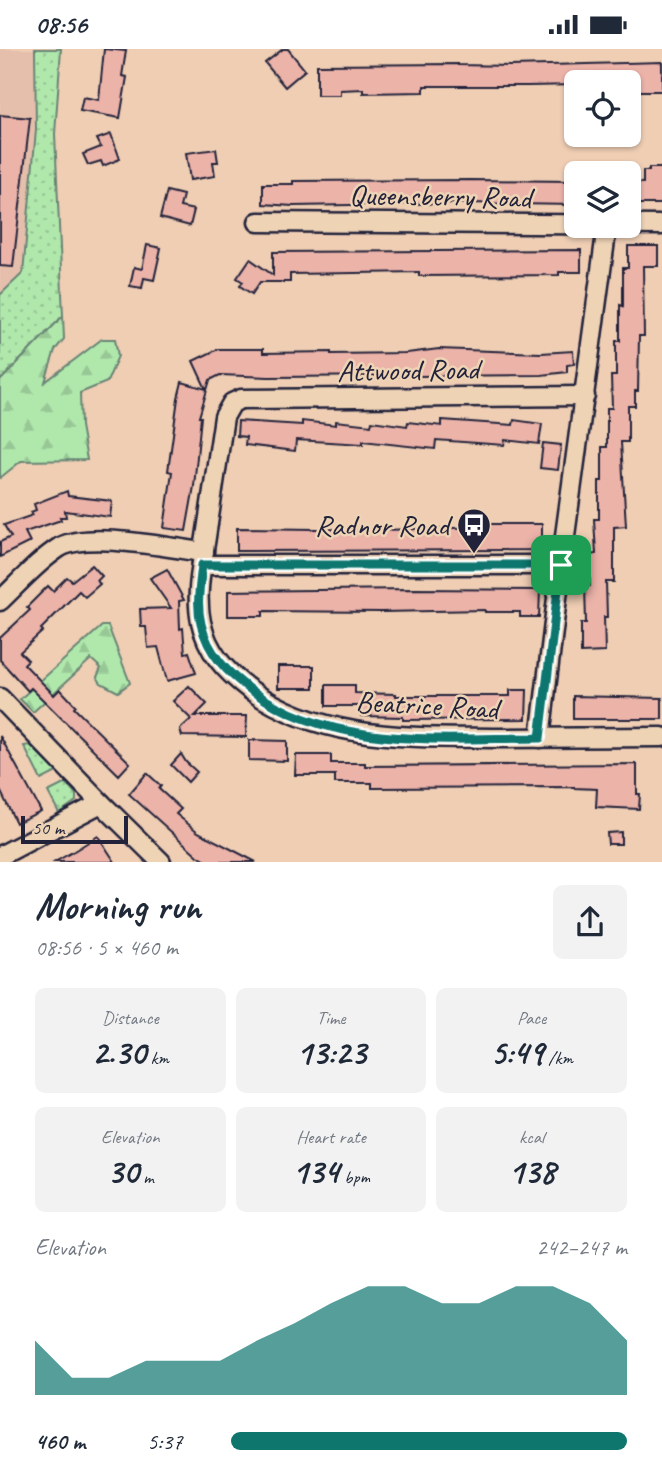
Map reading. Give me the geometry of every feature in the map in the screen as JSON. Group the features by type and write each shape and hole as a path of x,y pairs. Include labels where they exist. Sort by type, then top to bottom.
{"street":[{"name":"Queensberry Road","path":"258,222 564,226"},
{"name":"Queensberry Road","path":"641,225 662,225"},
{"path":"540,738 605,238"},
{"name":"Attwood Road","path":"203,559 223,417 232,403 241,399 585,396"},
{"path":"0,601 54,552 80,540 105,541 203,559 561,565"},
{"name":"Beatrice Road","path":"203,559 198,610 213,653 232,676 262,698 297,717 328,726 389,737 662,737"},
{"path":"0,698 161,862"},
{"path":"0,856 101,803"}],"shaded area":[{"path":"0,49 35,49 36,129 23,273 0,295"}],"green space":[{"path":"35,49 61,49 55,134 63,316 0,381 0,295 23,273 36,130"},
{"path":"63,316 64,339 55,350 45,382 102,339 115,339 118,356 107,382 80,393 81,426 87,460 21,461 0,478 0,381"},
{"path":"102,626 108,626 130,683 118,692 101,683 97,677 101,668 91,659 33,712 20,699"},
{"path":"30,745 57,772 41,780 24,746"},
{"path":"66,783 76,794 76,801 59,813 48,792"}],"building":[{"path":"104,49 126,51 122,76 127,77 120,118 80,111 83,97 99,100"},
{"path":"283,49 288,49 305,70 285,87 265,63"},
{"path":"662,62 662,91 641,91 641,70 564,70 564,85 424,86 424,92 363,93 363,89 340,90 340,95 317,95 317,65 511,66"},
{"path":"0,115 30,118 13,267 0,266"},
{"path":"111,134 120,159 103,166 101,161 88,165 83,154 101,147 97,139"},
{"path":"216,149 218,162 213,162 215,176 190,180 186,153"},
{"path":"649,168 662,168 662,204 641,204 643,171 649,171"},
{"path":"293,181 564,181 564,205 263,204 263,184 293,184"},
{"path":"167,191 183,195 180,207 194,210 190,226 160,218"},
{"path":"147,245 161,248 154,280 144,278 142,288 130,286 134,267 142,269"},
{"path":"628,246 658,246 658,266 643,266 644,336 639,336 638,391 635,391 635,406 628,406 628,442 621,442 626,526 614,527 614,582 606,582 605,652 581,653 581,623 586,623 585,586 590,586 589,555 596,554 594,519 599,519 602,447 607,447 607,408 612,408 611,376 616,376 616,341 620,341 623,268 628,268"},
{"path":"581,250 581,272 559,272 559,275 419,276 419,272 290,274 290,282 260,282 252,294 240,286 243,282 237,278 250,259 273,275 273,252"},
{"path":"218,349 331,354 407,353 439,349 541,353 573,351 574,364 567,365 567,372 541,375 220,375 210,380 199,417 194,486 186,531 164,528 172,472 168,471 182,382 206,389 193,361"},
{"path":"442,420 513,425 514,420 542,424 539,444 505,440 504,445 436,440 435,449 363,441 363,444 296,440 295,451 245,445 246,437 237,436 238,421 302,425 302,421 336,425 336,421 371,425 372,421 407,426 408,422 442,426"},
{"path":"543,443 561,445 558,470 540,468"},
{"path":"67,491 68,496 112,501 110,517 65,511 66,517 60,517 61,520 25,532 30,542 0,557 0,542 11,537 4,525 33,515 31,512 36,510 34,504"},
{"path":"487,524 542,524 542,550 237,551 237,528 383,530 487,527"},
{"path":"92,565 102,576 97,581 100,584 85,597 79,591 20,652 28,660 24,664 54,695 60,689 76,706 74,708 130,763 119,775 31,688 28,691 0,660 0,638 30,610 27,607 48,586 53,591 67,577 72,581"},
{"path":"167,569 184,600 179,601 180,629 183,628 185,653 189,652 196,673 167,681 158,647 148,648 146,627 141,627 140,609 171,608 150,578"},
{"path":"540,590 539,617 520,617 520,612 485,610 263,611 263,616 228,616 228,591"},
{"path":"278,666 314,666 314,688 278,688"},
{"path":"326,685 355,685 355,693 396,696 510,696 510,690 527,690 526,719 403,720 403,717 361,716 361,706 326,706"},
{"path":"189,686 207,704 195,716 247,716 246,737 182,736 180,729 191,719 173,701"},
{"path":"573,696 662,698 662,719 573,719"},
{"path":"0,736 41,811 16,823 0,790"},
{"path":"249,740 287,741 287,761 249,760"},
{"path":"181,754 197,772 188,782 171,765"},
{"path":"296,755 331,755 331,763 365,763 365,766 637,764 639,809 596,807 597,789 574,787 372,788 372,783 335,783 335,775 295,775"},
{"path":"147,773 161,786 159,789 181,809 176,814 198,832 256,862 208,862 198,856 129,794"},
{"path":"621,832 621,844 608,844 607,833"},
{"path":"98,836 115,862 55,862 74,851"}],"place":[{"name":"Radnor Road","path":"474,555"}],"route":[{"path":"202,565 561,565 540,738 389,737 339,729 297,717 262,698 222,666 206,639 198,610 202,565"}]}
